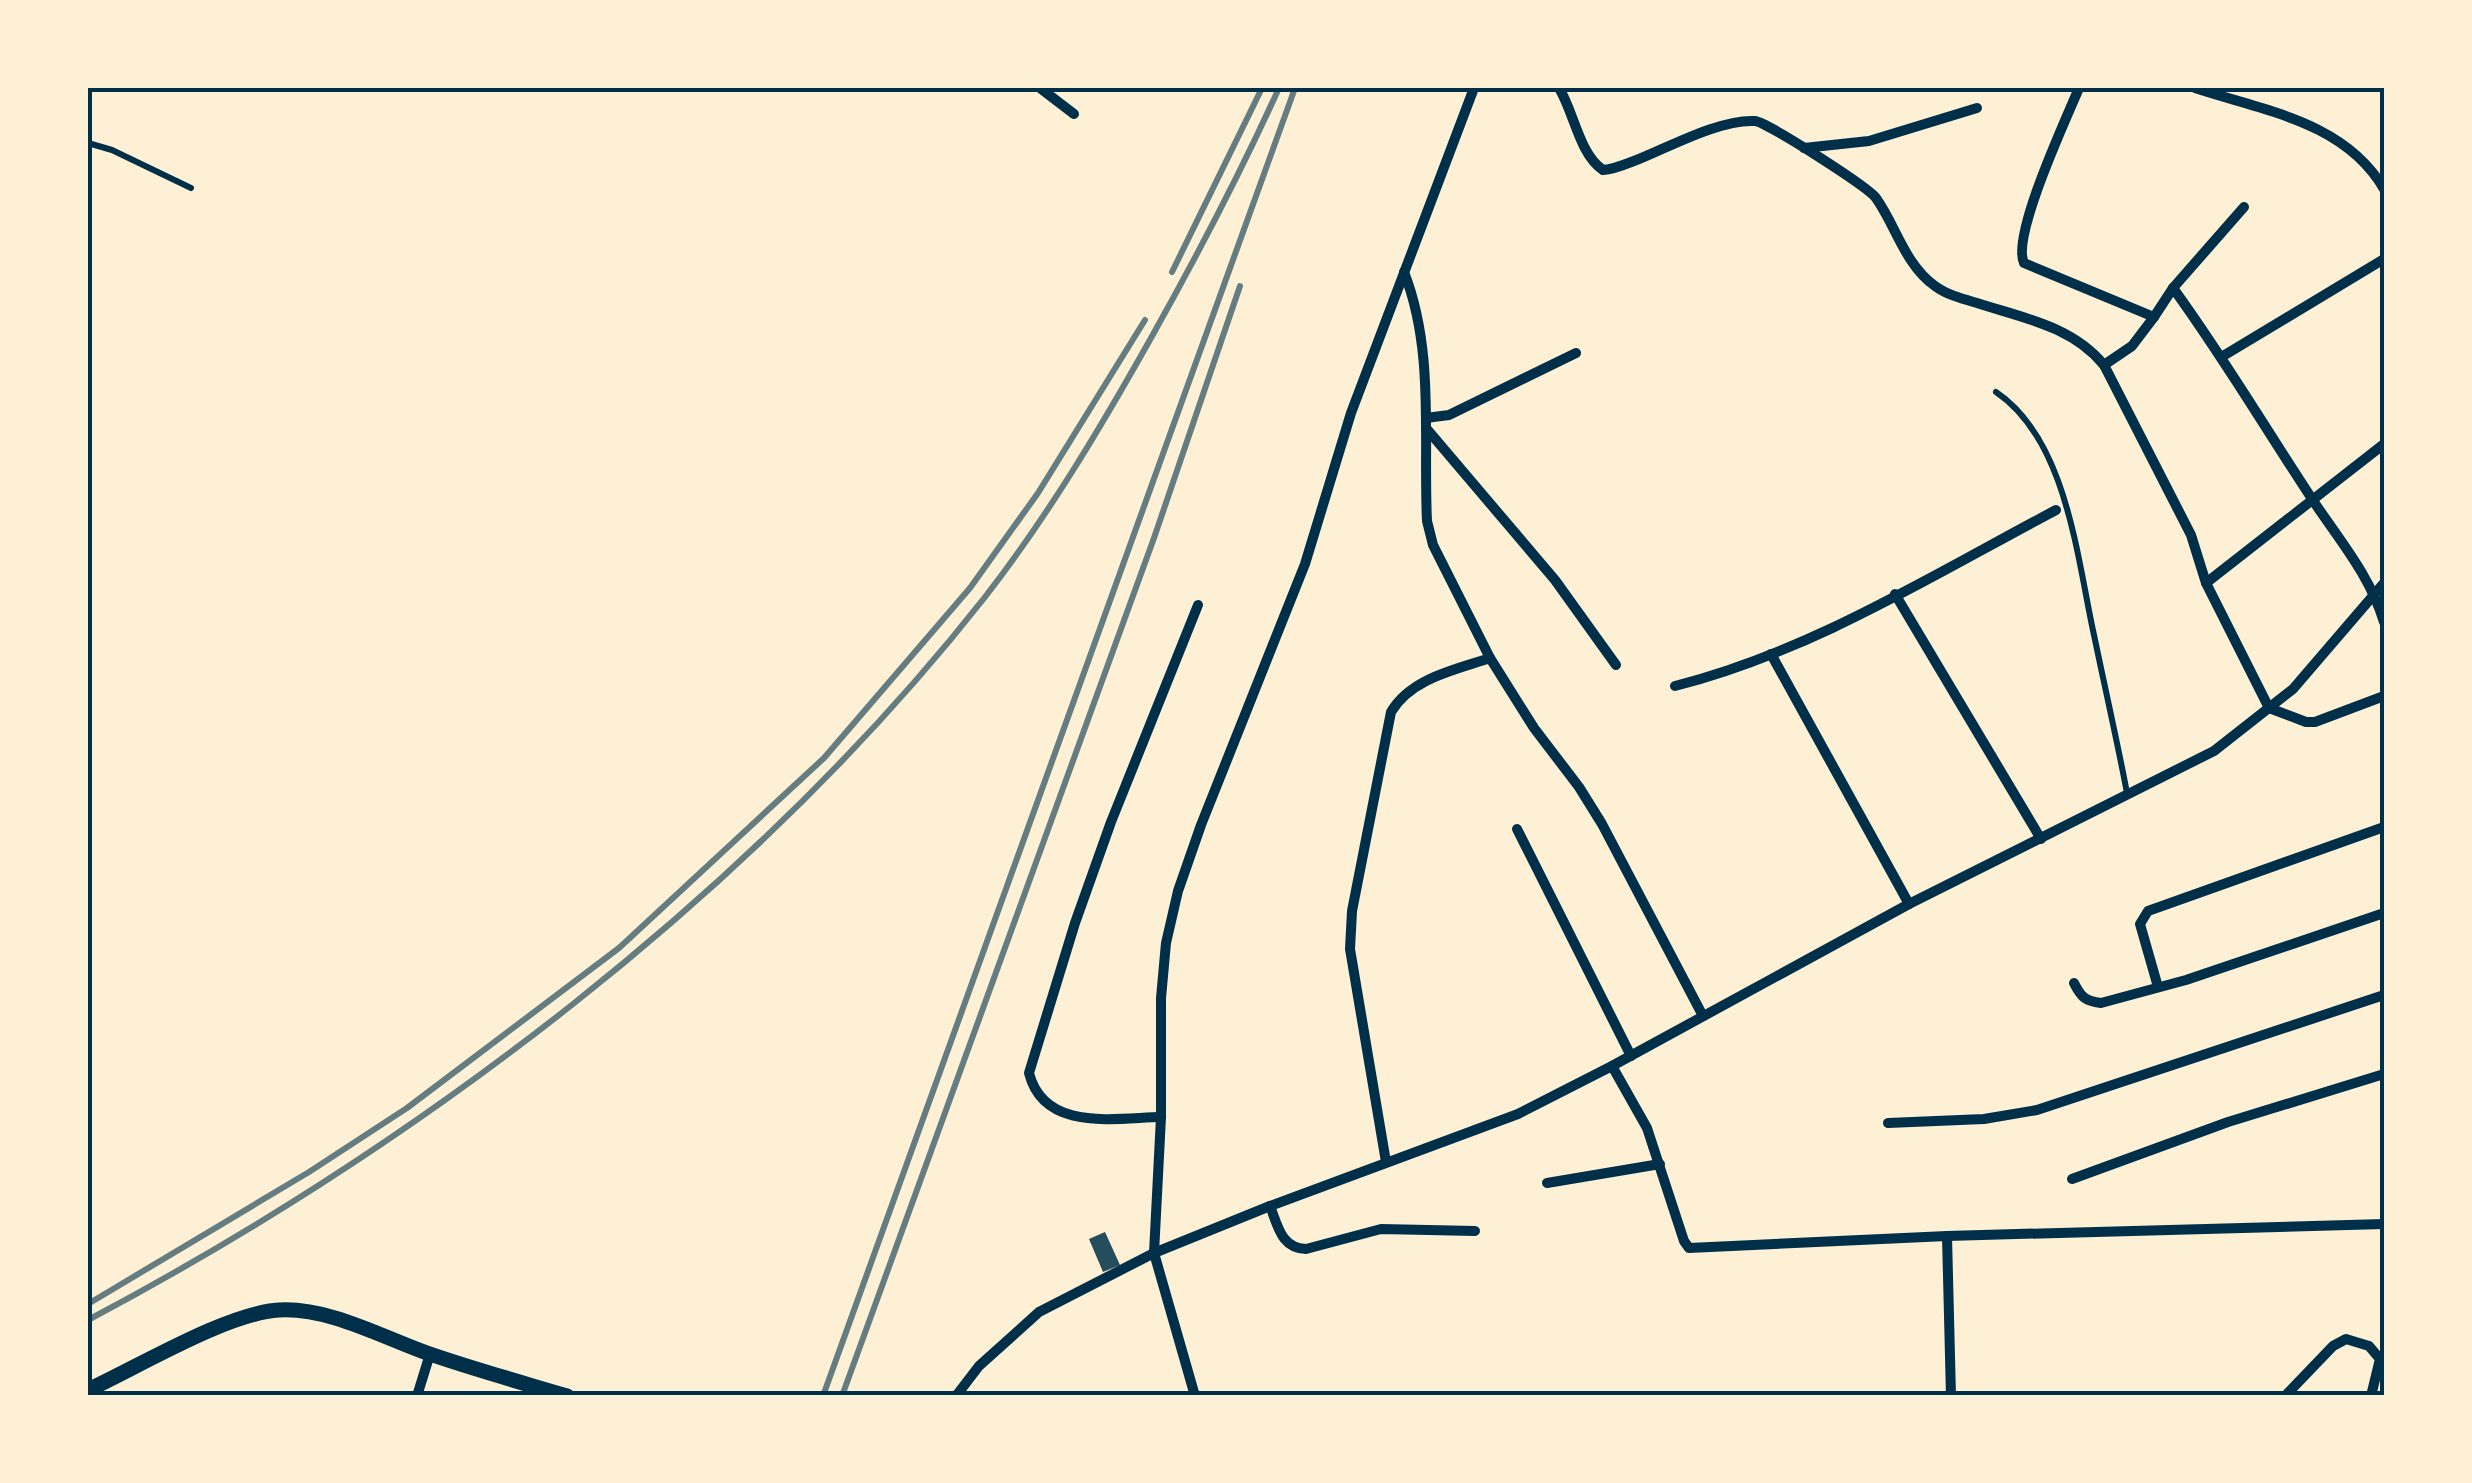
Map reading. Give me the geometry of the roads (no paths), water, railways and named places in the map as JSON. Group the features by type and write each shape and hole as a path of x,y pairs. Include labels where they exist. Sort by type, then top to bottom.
{"street":[{"path":"1040,88 1074,114"},
{"path":"1195,1396 1154,1254 1162,1118 1160,998 1166,943 1178,891 1305,564 1351,412 1474,88"},
{"path":"1559,88 1570,104 1588,154 1603,170 1744,122 1760,121 1777,129 1876,197 1901,245 1934,286 2056,328 2082,342 2104,366 2191,535 2206,583 2269,708 2314,722 2384,696"},
{"path":"2079,88 2038,188 2020,256 2031,268 2154,317"},
{"path":"2196,88 2328,132 2360,154 2384,189"},
{"path":"1804,148 1868,140 1978,108"},
{"path":"2104,366 2132,346 2173,288 2244,207"},
{"path":"2222,356 2384,260"},
{"path":"1404,272 1419,323 1427,521 1433,545 1490,658 1602,824 1703,1016"},
{"path":"2173,288 2222,356 2313,501 2380,587 2384,622"},
{"path":"1426,423 1576,353"},
{"path":"1426,423 1554,580 1616,665"},
{"path":"2206,583 2384,444"},
{"path":"1674,686 1721,674 1809,639 2056,510"},
{"path":"956,1396 980,1366 1040,1312 1154,1254 1270,1206 1518,1114 1909,904 2214,751 2293,689 2380,587"},
{"path":"1895,594 2041,839"},
{"path":"1162,1118 1079,1118 1053,1110 1033,1088 1029,1074 1110,822 1198,606"},
{"path":"1771,654 1909,904"},
{"path":"1386,1162 1350,949 1352,912 1390,712 1398,699 1429,680 1490,658"},
{"path":"2158,987 2140,924 2148,912 2384,827"},
{"path":"1517,830 1631,1056"},
{"path":"2074,983 2087,1001 2101,1002 2384,913"},
{"path":"1888,1123 1984,1119 2037,1110 2384,996"},
{"path":"1612,1066 1646,1128 1689,1248 1947,1236 2384,1224"},
{"path":"2072,1179 2228,1122 2384,1074"},
{"path":"1547,1182 1660,1164"},
{"path":"1270,1206 1283,1238 1296,1248 1306,1249 1381,1228 1475,1231"},
{"path":"1947,1236 1951,1396"},
{"path":"88,1390 214,1330 249,1316 282,1310 327,1317 567,1396"},
{"path":"2285,1396 2333,1346 2346,1339 2369,1346 2380,1359 2370,1396"},
{"path":"417,1396 430,1354"}],"lane":[{"path":"88,143 112,150 192,188"},
{"path":"1996,392 2018,407 2052,466 2070,515 2128,795"}],"railway":[{"path":"1172,272 1262,88"},
{"path":"88,1320 212,1251 456,1092 574,1004 686,909 793,810 893,706 985,597 1052,503 1168,307 1279,88"},
{"path":"823,1396 1295,88"},
{"path":"842,1396 1154,538 1240,286"},
{"path":"88,1304 309,1172 407,1108 619,948 824,758 970,588 1038,493 1145,320"}]}
